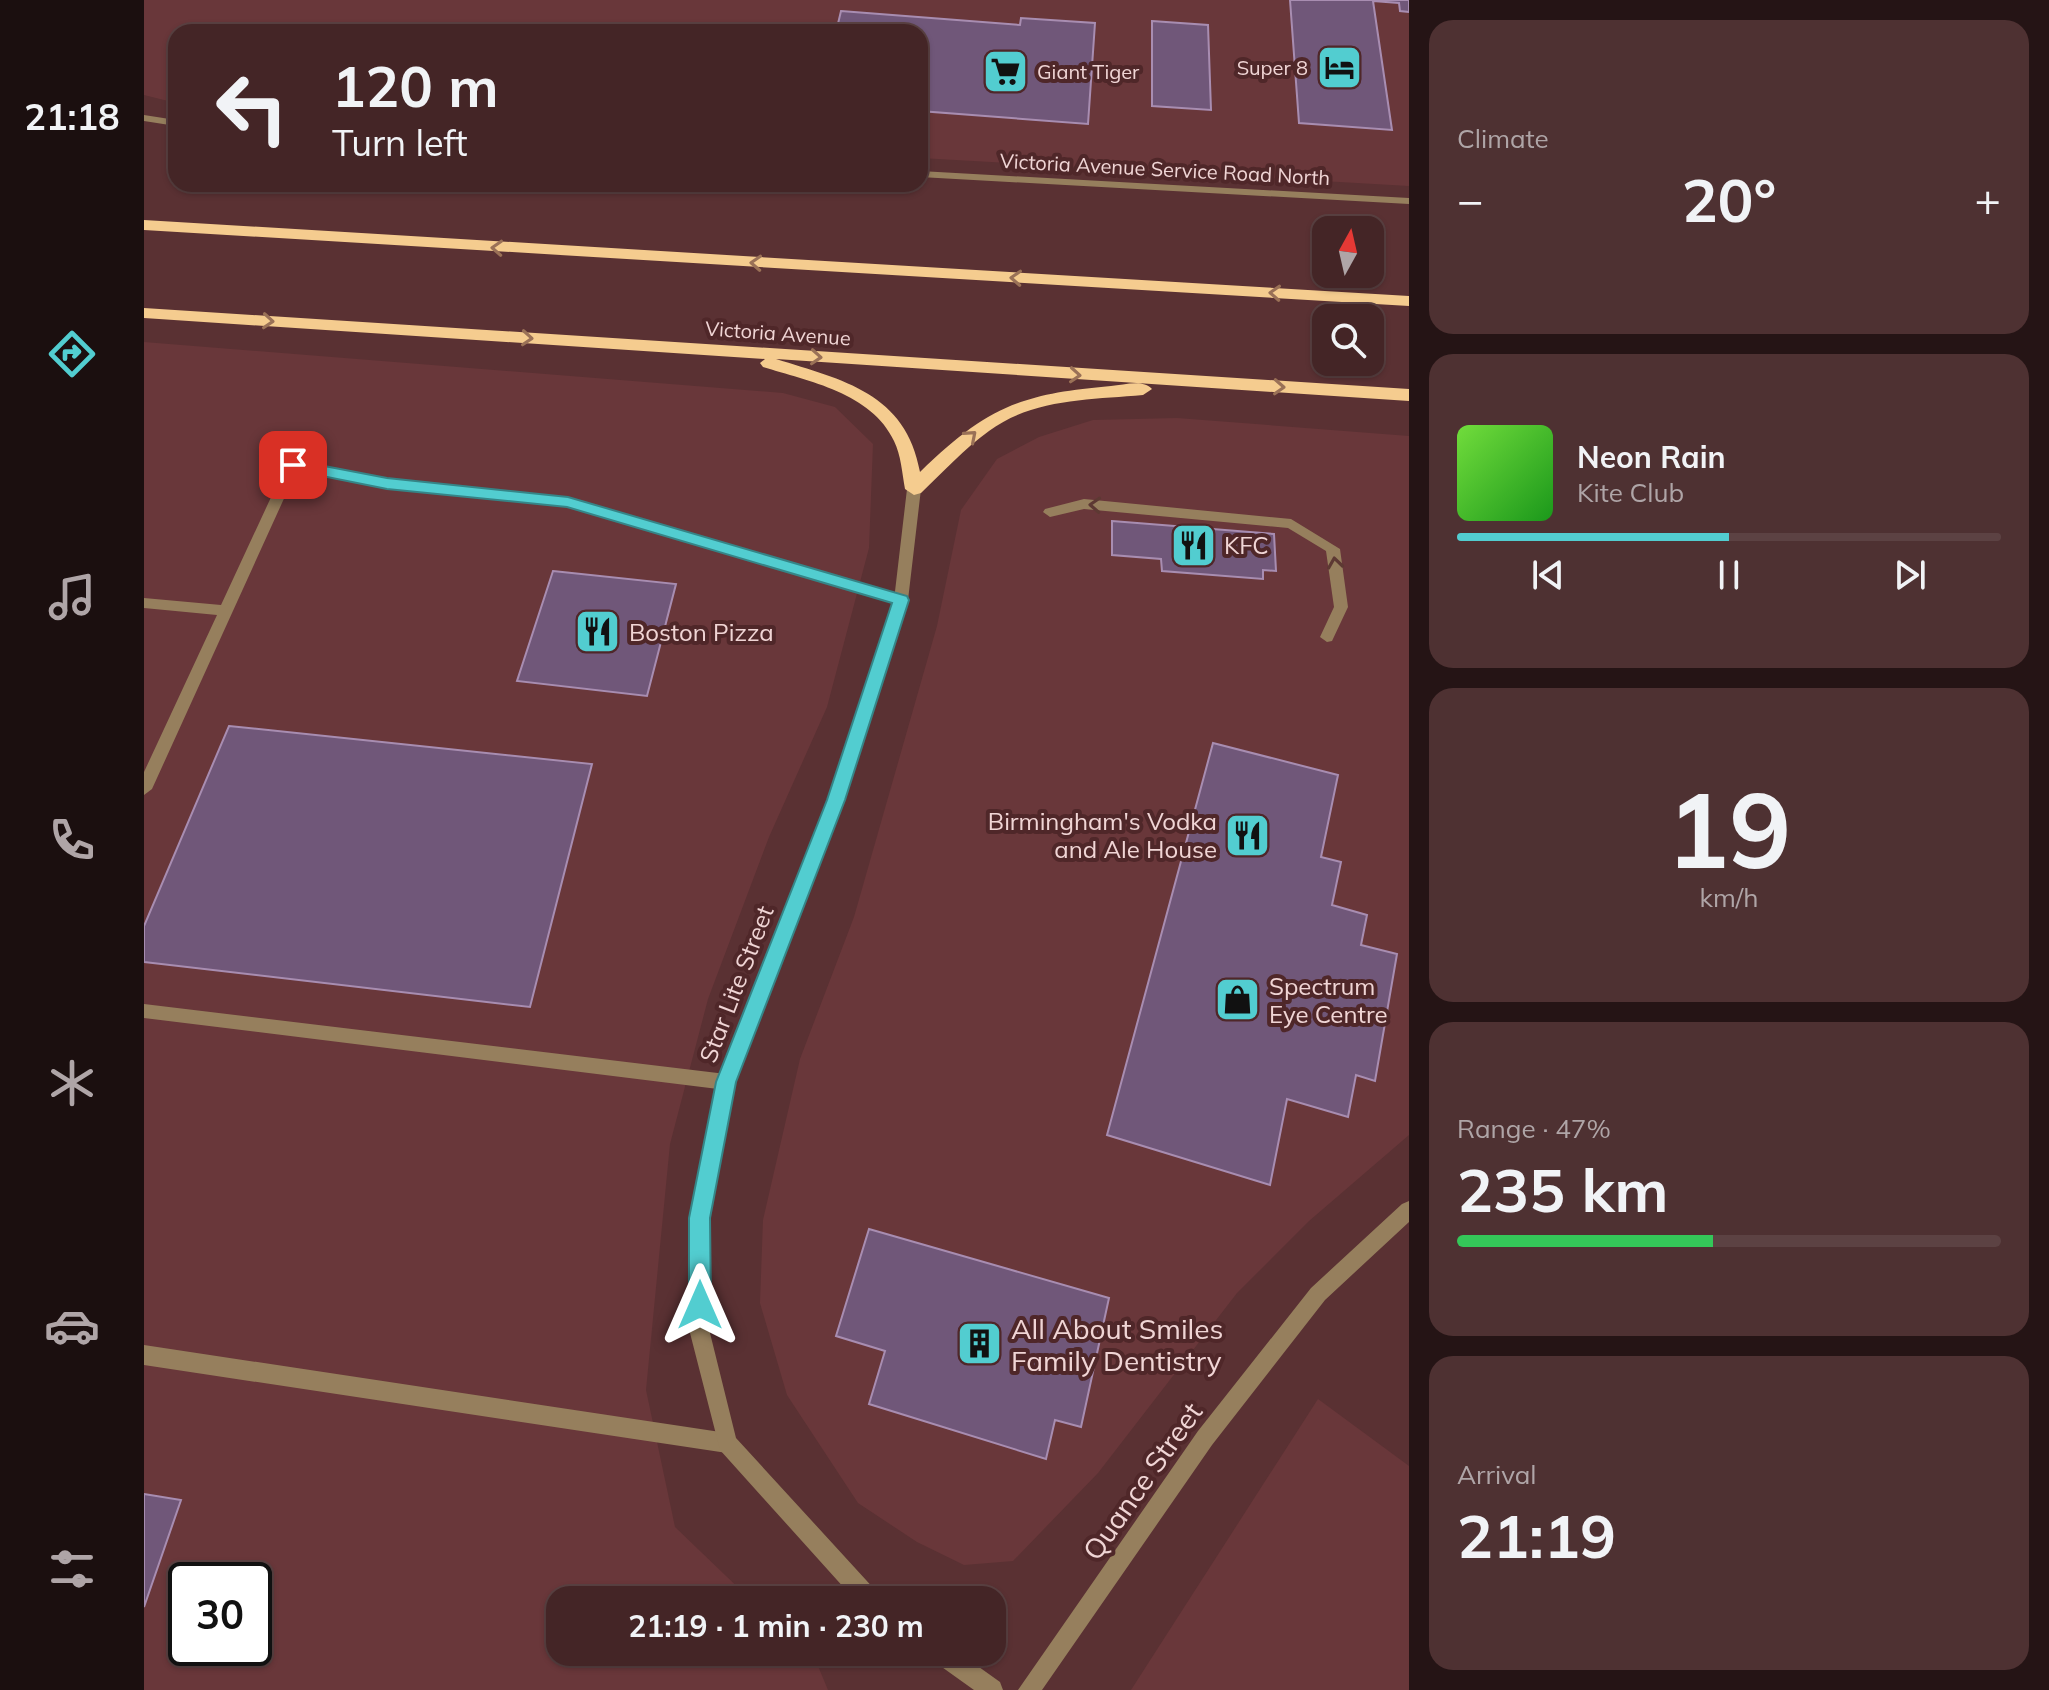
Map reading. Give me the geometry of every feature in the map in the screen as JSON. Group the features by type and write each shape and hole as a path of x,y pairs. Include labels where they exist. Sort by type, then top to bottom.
{"highway":[{"path":"144,225 1409,301"},
{"path":"144,237 325,237"},
{"name":"Victoria Avenue","path":"144,313 1409,395"},
{"path":"738,352 844,388 882,410 903,439 914,489"},
{"path":"914,489 978,430 1010,410 1053,400 1201,383"}],"street":[{"path":"144,118 168,122"},
{"name":"Victoria Avenue Service Road North","path":"928,174 1409,201"},
{"path":"144,789 293,465 387,484 568,502 901,600"},
{"name":"Star Lite Street","path":"856,1586 727,1443 700,1333 700,1218 726,1082 836,800 901,600 914,489"},
{"path":"1050,512 1084,504 1291,524 1333,549 1341,607 1327,637"},
{"path":"144,603 227,611"},
{"path":"144,1011 726,1082"},
{"name":"Quance Street","path":"1029,1690 1205,1438 1318,1294 1409,1210"},
{"path":"144,1355 727,1443"},
{"path":"959,1666 992,1690"}],"shaded area":[{"path":"144,0 1409,0 1409,186 928,158 928,24 168,24 168,101 144,95"},
{"path":"144,342 783,393 835,407 873,444 869,548 827,707 769,837 708,999 670,1144 646,1390 675,1527 736,1586 546,1586 546,1666 818,1666 828,1690 144,1690"},
{"path":"1177,418 1409,436 1409,1135 1309,1221 1237,1293 1098,1473 1013,1561 964,1565 917,1542 858,1503 787,1395 760,1303 763,1220 800,1059 854,917 937,626 961,510 997,459 1039,437 1093,420"},
{"path":"1318,1399 1409,1466 1409,1690 1131,1690"}],"building":[{"name":"Super 8","path":"1290,0 1409,0 1409,12 1400,11 1399,3 1373,1 1392,130 1299,123"},
{"name":"Giant Tiger","path":"841,11 1020,25 1021,18 1095,23 1088,124 928,112 928,24 838,24"},
{"path":"1152,21 1208,25 1211,110 1152,106"},
{"name":"KFC","path":"1112,521 1274,534 1276,571 1263,570 1263,579 1162,571 1161,559 1112,555"},
{"name":"Boston Pizza","path":"553,571 676,584 647,696 517,681"},
{"path":"229,726 592,764 530,1007 144,962 144,926"},
{"path":"1213,743 1338,775 1321,857 1341,862 1332,905 1367,915 1361,945 1397,954 1375,1081 1356,1075 1348,1117 1287,1099 1270,1185 1107,1135"},
{"name":"All About Smiles Family Dentistry","path":"869,1229 1109,1298 1081,1427 1055,1420 1046,1459 869,1404 885,1351 836,1336"},
{"path":"144,1494 181,1500 144,1607"}],"place":[{"name":"Super 8","path":"1339,67"},
{"name":"Giant Tiger","path":"1006,71"},
{"name":"KFC","path":"1193,545"},
{"name":"Boston Pizza","path":"598,632"},
{"name":"Birmingham's Vodka and Ale House","path":"1248,835"},
{"name":"Spectrum Eye Centre","path":"1238,1000"},
{"name":"All About Smiles Family Dentistry","path":"980,1344"}],"route":[{"path":"293,465 387,484 568,502 901,600 836,800 726,1082 700,1218 700,1305"}]}
